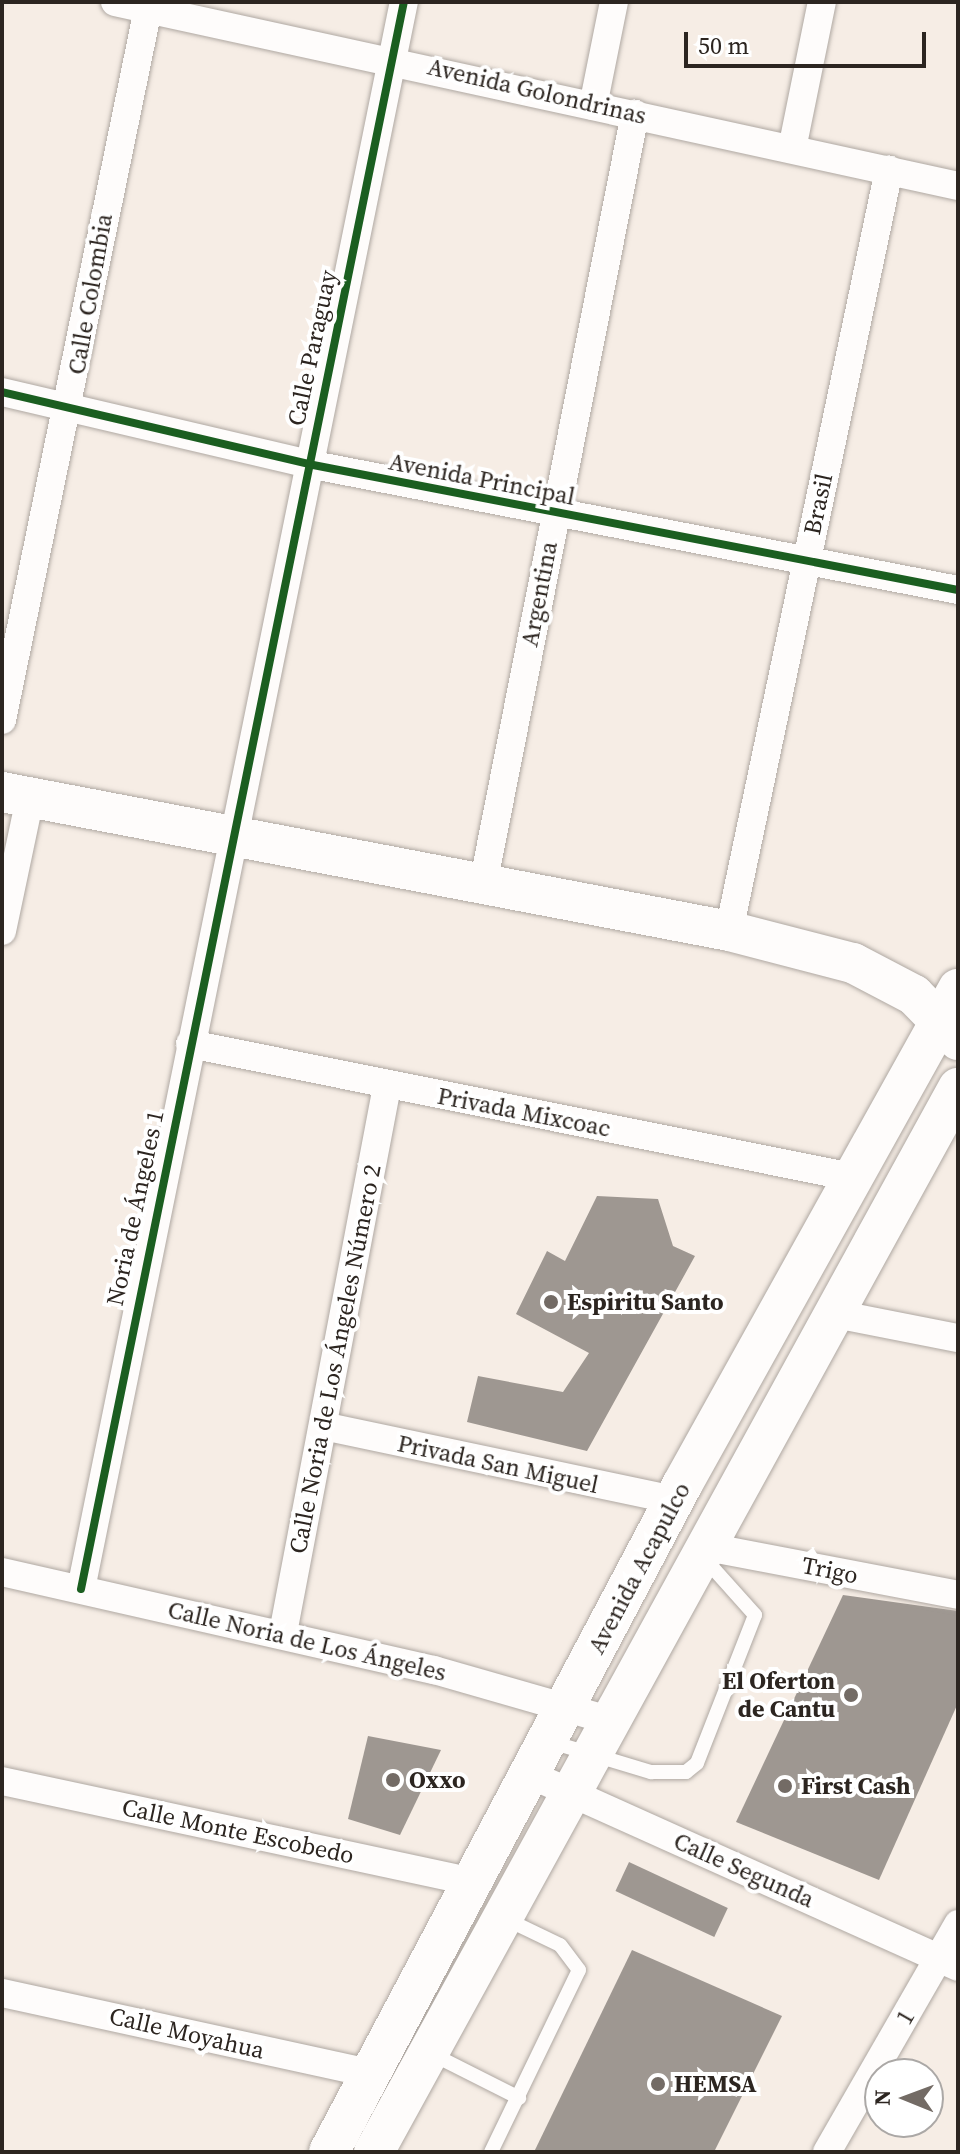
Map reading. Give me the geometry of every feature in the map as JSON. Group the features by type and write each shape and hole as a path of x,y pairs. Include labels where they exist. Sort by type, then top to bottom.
{"main road":[{"path":"16,795 729,931 853,963 952,1016"},
{"name":"Avenida Acapulco","path":"329,2152 674,1500 952,1016"},
{"name":"Avenida Acapulco","path":"374,2152 830,1313 958,1088"}],"street":[{"name":"Avenida Golondrinas","path":"115,2 148,9 187,9 593,106 958,186"},
{"name":"Calle Paraguay","path":"229,835 404,2"},
{"path":"593,106 614,2"},
{"path":"792,149 822,2"},
{"name":"Calle Colombia","path":"2,720 69,407 148,9"},
{"name":"Argentina","path":"483,885 635,114"},
{"name":"Brasil","path":"729,931 889,170"},
{"name":"Avenida Principal","path":"2,392 308,464 554,515 958,590"},
{"path":"2,931 16,795"},
{"name":"Noria de Ángeles 1","path":"81,1589 229,835"},
{"name":"Privada Mixcoac","path":"190,1044 857,1178"},
{"name":"Calle Noria de Los Ángeles Número 2","path":"283,1633 387,1086"},
{"path":"830,1313 958,1338"},
{"name":"Privada San Miguel","path":"323,1426 674,1500"},
{"name":"Trigo","path":"700,1550 958,1595"},
{"name":"Calle Noria de Los Ángeles","path":"2,1572 283,1633 547,1741 608,1720"},
{"name":"Calle Segunda","path":"547,1741 570,1792 948,1962"},
{"name":"Calle Monte Escobedo","path":"2,1781 474,1882"},
{"name":"1","path":"827,2152 948,1962 958,1924"},
{"name":"Calle Moyahua","path":"2,1993 372,2074"}],"lane":[{"path":"547,1741 589,1755 673,1774 697,1763 755,1615 700,1550"},
{"path":"491,2152 579,1970 560,1945 501,1916"},
{"path":"428,2052 519,2098"}],"building":[{"path":"597,1196 658,1199 673,1246 695,1256 587,1451 467,1422 478,1376 563,1392 589,1353 516,1314 547,1251 565,1261"},
{"path":"843,1595 958,1611 958,1703 879,1880 736,1822"},
{"path":"368,1736 441,1750 400,1835 348,1819"},
{"path":"629,1862 728,1908 714,1937 615,1891"},
{"name":"HEMSA","path":"632,1950 782,2016 714,2152 534,2152"}],"cycle path":[{"path":"81,1589 404,2"},
{"path":"2,392 308,464 958,590"}],"place":[{"name":"Espiritu Santo","path":"551,1302"},
{"name":"El Oferton de Cantu","path":"851,1695"},
{"name":"Oxxo","path":"393,1780"},
{"name":"First Cash","path":"785,1786"},
{"name":"HEMSA","path":"658,2084"}]}
